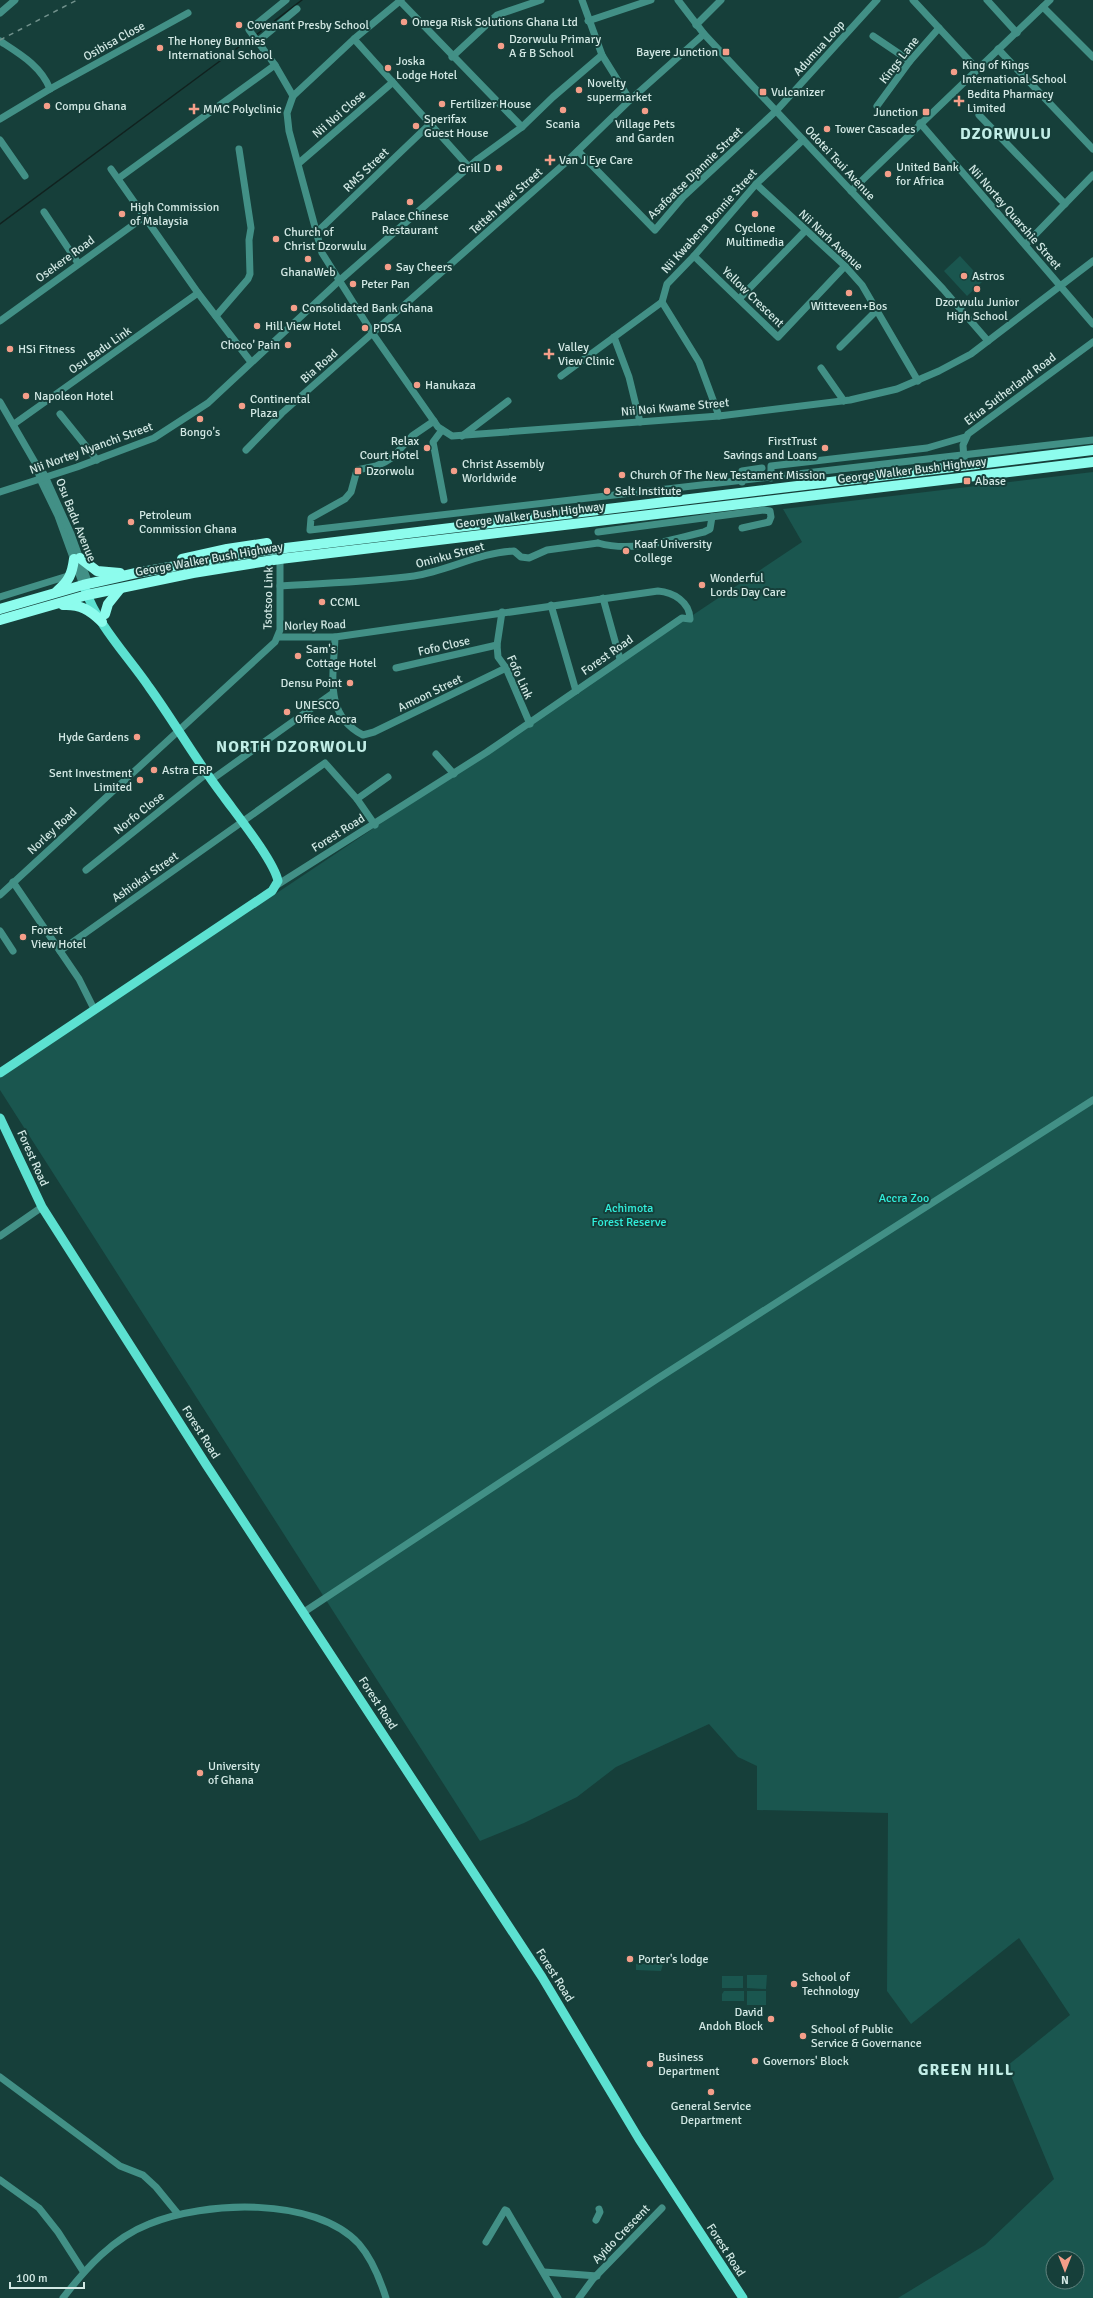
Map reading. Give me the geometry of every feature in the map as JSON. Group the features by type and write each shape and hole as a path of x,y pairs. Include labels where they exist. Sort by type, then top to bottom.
{"highway":[{"name":"George Walker Bush Highway","path":"0,620 49,606 136,573 158,569 189,557 227,549 276,542 308,544 1093,450"},
{"name":"George Walker Bush Highway","path":"0,609 54,594 88,590 120,589 193,573 280,559 596,520 1093,462"},
{"path":"54,594 67,583 77,558 97,571 109,574 136,573"},
{"path":"49,606 80,606 104,618 110,600 120,589"},
{"path":"0,625 21,614"}],"main road":[{"path":"88,590 127,660 135,667 209,777 242,822 274,872 277,885"},
{"name":"Forest Road","path":"0,1073 272,891 277,885"},
{"name":"Forest Road","path":"0,1118 42,1207 542,1977 639,2139 743,2298"}],"street":[{"path":"0,14 15,0"},
{"path":"286,0 258,21 249,30 275,65 293,96"},
{"path":"452,57 497,15 541,0"},
{"path":"582,0 588,21 602,55 630,100"},
{"path":"588,21 651,0"},
{"name":"Odotei Tsui Avenue","path":"678,0 704,34 777,110 803,140 943,289 988,341"},
{"path":"696,25 721,0"},
{"name":"Adumua Loop","path":"777,110 877,0"},
{"path":"913,0 977,69"},
{"path":"986,0 1017,33"},
{"path":"851,191 920,123 1017,33 1050,0"},
{"path":"444,500 433,442 435,436 442,430 434,421 373,334 322,253 299,163 289,131 287,113 293,96 354,39 401,1 452,57 522,127"},
{"path":"1043,7 1093,57"},
{"path":"254,37 298,9"},
{"name":"Osibisa Close","path":"0,119 50,89 188,13"},
{"name":"Kings Lane","path":"877,106 910,61 939,28"},
{"name":"Tetteh Kwei Street","path":"373,334 578,151 630,100 704,34"},
{"path":"873,36 910,61"},
{"path":"354,39 469,167"},
{"path":"0,41 39,69 46,77 50,89"},
{"path":"998,49 1093,148"},
{"name":"Nii Nortey Nyanchi Street","path":"0,492 97,460 168,430 208,403 339,281 469,167 522,127 553,97 602,55"},
{"path":"119,178 275,65"},
{"name":"Nii Noi Close","path":"299,163 393,82"},
{"name":"Asafoatse Djannie Street","path":"578,151 655,230 683,197 777,110"},
{"path":"979,115 1065,204"},
{"name":"RMS Street","path":"316,233 431,123"},
{"name":"Nii Nortey Quarshie Street","path":"920,123 1026,244 1093,324"},
{"path":"0,140 25,176"},
{"name":"Nii Kwabena Bonnie Street","path":"662,302 667,284 694,256 756,184 803,140"},
{"path":"216,316 248,279 250,274 249,240 251,228 239,149"},
{"path":"111,169 119,178 144,217 198,293 251,362"},
{"path":"1026,244 1093,175"},
{"name":"Nii Narh Avenue","path":"756,184 805,231 845,266 862,285 918,381"},
{"path":"44,212 78,263"},
{"name":"Osekere Road","path":"0,321 78,263 144,217"},
{"path":"740,298 805,231"},
{"name":"Yellow Crescent","path":"694,256 740,298 778,337 845,266"},
{"name":"Nii Noi Kwame Street","path":"442,430 452,436 461,436 719,416 844,401 897,389 918,381 957,362 988,341 1093,261"},
{"name":"Osu Badu Link","path":"14,424 198,293"},
{"path":"561,376 662,302 699,362 719,416"},
{"path":"840,347 877,310"},
{"name":"Bia Road","path":"246,450 282,413 373,334"},
{"path":"614,337 629,377 640,422"},
{"name":"Efua Sutherland Road","path":"965,466 965,438 1093,342"},
{"path":"821,368 844,401"},
{"path":"461,436 508,401"},
{"name":"Osu Badu Avenue","path":"0,402 14,424 43,478 77,558 88,590"},
{"path":"60,414 97,460"},
{"path":"434,421 412,436 389,460 376,466 357,470 351,492 345,499 311,518 310,530 742,482 1093,440"},
{"path":"771,478 771,466 937,447 965,438"},
{"path":"817,460 819,472"},
{"path":"742,482 742,471 762,468"},
{"path":"598,532 764,510 768,510 771,514 771,521 769,522 742,528"},
{"path":"596,520 598,543 612,547 633,548 704,532 710,529 712,517"},
{"name":"Oninku Street","path":"280,586 413,576 440,570 492,554 514,551 521,557 529,558 548,550 598,543"},
{"name":"Tsotsoo Link","path":"278,637 280,559"},
{"path":"0,597 71,575"},
{"name":"Norley Road","path":"0,895 275,642 278,637 335,637 551,605 664,591 672,594 685,603 690,619"},
{"path":"603,598 620,659"},
{"path":"551,605 576,691"},
{"name":"Fofo Link","path":"502,612 498,657 506,668 530,724"},
{"name":"Forest Road","path":"277,885 375,825 530,724 620,659 682,618 690,619"},
{"path":"333,693 335,637"},
{"name":"Fofo Close","path":"396,668 498,645"},
{"name":"Amoon Street","path":"333,693 339,713 353,729 363,735 374,732 506,668"},
{"name":"Norfo Close","path":"86,870 209,777 333,693"},
{"path":"436,754 454,774"},
{"name":"Ashiokai Street","path":"60,951 325,763 357,799"},
{"path":"375,825 357,799 388,777"},
{"path":"13,882 79,978 94,1009"},
{"path":"0,931 13,951"},
{"path":"304,1612 657,1379 1093,1100"},
{"path":"0,1236 42,1207"},
{"path":"0,2077 120,2166 143,2175 156,2187 178,2214"},
{"path":"0,2180 39,2208 58,2232 83,2271"},
{"path":"63,2298 83,2271 115,2243 148,2224 178,2214 225,2208 290,2211 321,2220 339,2229 358,2244 375,2270 386,2298"},
{"name":"Ayido Crescent","path":"579,2298 597,2276 662,2208"},
{"path":"596,2220 600,2212 599,2209"},
{"path":"486,2242 505,2210 544,2272 558,2298"},
{"name":"Ayido Crescent","path":"544,2272 597,2276"}],"green space":[{"name":"Astros","path":"960,256 983,281 967,296 944,271"},
{"name":"Achimota Forest Reserve","path":"1093,472 1093,2298 898,2298 985,2245 1054,2179 1007,2066 1070,2015 1019,1938 911,2024 887,1991 888,1813 757,1810 757,1766 738,1757 709,1724 616,1767 577,1797 524,1823 480,1841 0,1090 0,1078 802,542 783,509"},
{"path":"636,1964 663,1964 661,1971 636,1970"},
{"path":"747,1975 767,1975 766,1989 747,1988"},
{"path":"722,1976 743,1976 743,1988 722,1988"},
{"path":"724,1991 744,1991 744,2001 722,2001 722,1994"},
{"path":"747,1991 766,1991 766,2005 747,2005"}],"waterway":[{"path":"256,35 302,0"},
{"path":"0,224 251,38"}],"railway":[{"path":"0,40 77,0"}],"place":[{"name":"Omega Risk Solutions Ghana Ltd","path":"404,22"},
{"name":"Covenant Presby School","path":"239,25"},
{"name":"Dzorwulu Primary A & B School","path":"501,46"},
{"name":"The Honey Bunnies International School","path":"160,48"},
{"name":"Bayere Junction","path":"726,52"},
{"name":"Joska Lodge Hotel","path":"388,68"},
{"name":"King of Kings International School","path":"954,72"},
{"name":"Novelty supermarket","path":"579,90"},
{"name":"Vulcanizer","path":"763,92"},
{"name":"Bedita Pharmacy Limited","path":"959,101"},
{"name":"Fertilizer House","path":"442,104"},
{"name":"Compu Ghana","path":"47,106"},
{"name":"MMC Polyclinic","path":"194,109"},
{"name":"Scania","path":"563,110"},
{"name":"Village Pets and Garden","path":"645,111"},
{"name":"Junction","path":"926,112"},
{"name":"Sperifax Guest House","path":"416,126"},
{"name":"Tower Cascades","path":"827,129"},
{"name":"Van J Eye Care","path":"550,160"},
{"name":"Grill D","path":"499,168"},
{"name":"United Bank for Africa","path":"888,174"},
{"name":"Palace Chinese Restaurant","path":"410,202"},
{"name":"High Commission of Malaysia","path":"122,214"},
{"name":"Cyclone Multimedia","path":"755,214"},
{"name":"Church of Christ Dzorwulu","path":"276,239"},
{"name":"GhanaWeb","path":"308,259"},
{"name":"Say Cheers","path":"388,267"},
{"name":"Astros","path":"964,276"},
{"name":"Peter Pan","path":"353,284"},
{"name":"Dzorwulu Junior High School","path":"977,289"},
{"name":"Witteveen+Bos","path":"849,293"},
{"name":"Consolidated Bank Ghana","path":"294,308"},
{"name":"Hill View Hotel","path":"257,326"},
{"name":"PDSA","path":"365,328"},
{"name":"Choco' Pain","path":"288,345"},
{"name":"HSi Fitness","path":"10,349"},
{"name":"Valley View Clinic","path":"549,354"},
{"name":"Hanukaza","path":"417,385"},
{"name":"Napoleon Hotel","path":"26,396"},
{"name":"Continental Plaza","path":"242,406"},
{"name":"Bongo's","path":"200,419"},
{"name":"Relax Court Hotel","path":"427,448"},
{"name":"FirstTrust Savings and Loans","path":"825,448"},
{"name":"Dzorwolu","path":"358,471"},
{"name":"Christ Assembly Worldwide","path":"454,471"},
{"name":"Church Of The New Testament Mission","path":"622,475"},
{"name":"Abase","path":"967,481"},
{"name":"Salt Institute","path":"607,491"},
{"name":"Petroleum Commission Ghana","path":"131,522"},
{"name":"Kaaf University College","path":"626,551"},
{"name":"Wonderful Lords Day Care","path":"702,585"},
{"name":"CCML","path":"322,602"},
{"name":"Sam's Cottage Hotel","path":"298,656"},
{"name":"Densu Point","path":"350,683"},
{"name":"UNESCO Office Accra","path":"287,712"},
{"name":"Hyde Gardens","path":"137,737"},
{"name":"Astra ERP","path":"154,770"},
{"name":"Sent Investment Limited","path":"140,780"},
{"name":"Forest View Hotel","path":"23,937"},
{"name":"University of Ghana","path":"200,1773"},
{"name":"Porter's lodge","path":"630,1959"},
{"name":"School of Technology","path":"794,1984"},
{"name":"David Andoh Block","path":"771,2019"},
{"name":"School of Public Service & Governance","path":"803,2036"},
{"name":"Governors' Block","path":"755,2061"},
{"name":"Business Department","path":"650,2064"},
{"name":"General Service Department","path":"711,2092"}],"district":[{"name":"DZORWULU","path":"1006,133"},
{"name":"NORTH DZORWOLU","path":"292,746"},
{"name":"GREEN HILL","path":"966,2069"}],"park label":[{"name":"Accra Zoo","path":"904,1198"}]}
